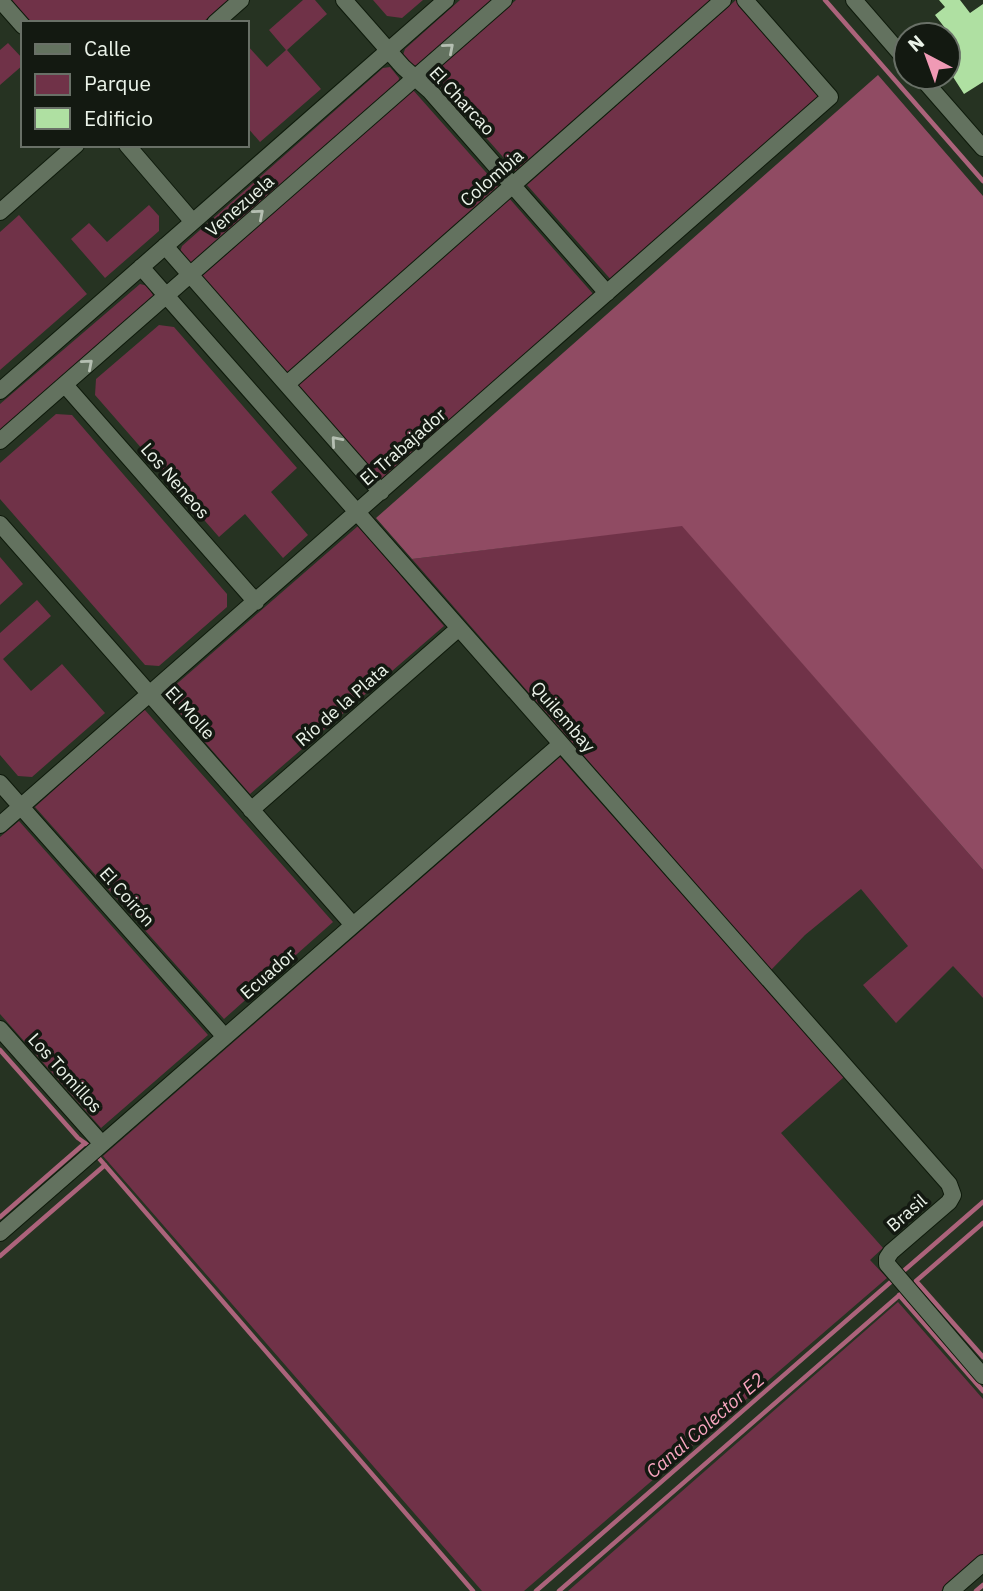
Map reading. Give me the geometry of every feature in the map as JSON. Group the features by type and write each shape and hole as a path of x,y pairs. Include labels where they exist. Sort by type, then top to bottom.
{"street":[{"path":"0,0 21,24"},
{"path":"217,21 241,0"},
{"name":"El Charcao","path":"344,0 388,51 430,91 607,293"},
{"name":"Venezuela","path":"0,391 446,0"},
{"name":"Venezuela","path":"0,441 505,0"},
{"name":"Colombia","path":"286,384 723,0"},
{"name":"El Trabajador","path":"0,825 830,97 745,0"},
{"path":"854,0 892,44"},
{"path":"933,91 983,148"},
{"path":"0,212 74,147"},
{"path":"129,147 193,222"},
{"path":"165,246 382,492"},
{"name":"Quilembay","path":"141,267 951,1187 953,1195"},
{"name":"Los Neneos","path":"65,385 256,602"},
{"name":"El Molle","path":"0,524 353,925"},
{"name":"Río de la Plata","path":"251,810 459,628"},
{"name":"Ecuador","path":"0,1233 561,744"},
{"name":"El Coirón","path":"0,783 225,1037"},
{"name":"Los Tomillos","path":"0,1029 102,1144"},
{"name":"Brasil","path":"953,1195 947,1204 891,1252 886,1261 890,1269 983,1376"},
{"path":"951,1591 983,1563"}],"green space":[{"path":"12,0 228,0 204,21 29,21"},
{"path":"303,0 315,0 327,14 287,50 321,89 260,142 248,128 248,46 267,67 286,50 269,30"},
{"path":"373,0 423,0 402,18 387,16"},
{"path":"460,0 495,0 417,66 411,65 403,55 405,49"},
{"path":"516,0 712,0 517,173 431,75"},
{"path":"736,0 821,97 613,282 527,185"},
{"path":"8,43 21,57 21,67 0,85 0,50"},
{"path":"390,67 399,78 398,85 194,264 189,263 180,252 182,246 383,68"},
{"path":"413,90 499,187 287,374 201,277"},
{"path":"509,198 594,295 383,482 297,385"},
{"path":"149,205 159,216 159,231 105,278 71,239 89,223 107,242"},
{"path":"19,215 87,294 0,370 0,232"},
{"path":"140,284 148,286 154,297 0,434 0,404"},
{"path":"159,325 174,327 297,468 271,492 308,535 283,558 245,514 219,537 95,395 96,379"},
{"path":"56,414 72,415 227,594 227,607 159,666 145,665 0,499 0,463"},
{"path":"682,525 983,870 983,998 953,966 896,1023 863,985 908,946 861,889 805,935 771,970 412,559"},
{"path":"358,526 444,626 250,794 164,695"},
{"path":"0,557 23,584 0,605"},
{"path":"37,600 51,616 3,659 31,691 62,664 105,713 32,777 18,776 0,755 0,633"},
{"path":"144,709 333,922 224,1019 35,807"},
{"path":"560,757 844,1077 781,1133 883,1248 870,1260 887,1278 524,1591 482,1591 103,1156"},
{"path":"19,821 208,1035 101,1128 0,1014 0,837"},
{"path":"898,1302 983,1399 983,1554 941,1591 568,1591"}],"shaded area":[{"path":"878,75 983,196 983,870 682,526 412,559 376,518"}],"building":[{"path":"939,0 960,0 970,13 983,4 983,82 964,94 962,21 940,21 935,15 945,7"}],"waterway":[{"path":"825,0 983,181"},
{"path":"0,1050 78,1138 89,1146"},
{"path":"0,1217 85,1143"},
{"path":"97,1156 473,1591"},
{"path":"0,1256 105,1165"},
{"name":"Canal Colector E2","path":"900,1274 983,1202"},
{"path":"916,1281 983,1223"},
{"name":"Canal Colector E2","path":"536,1591 893,1280"},
{"path":"916,1281 983,1357"},
{"path":"559,1591 903,1292"},
{"path":"899,1295 983,1391"},
{"path":"976,1591 983,1585"}]}
